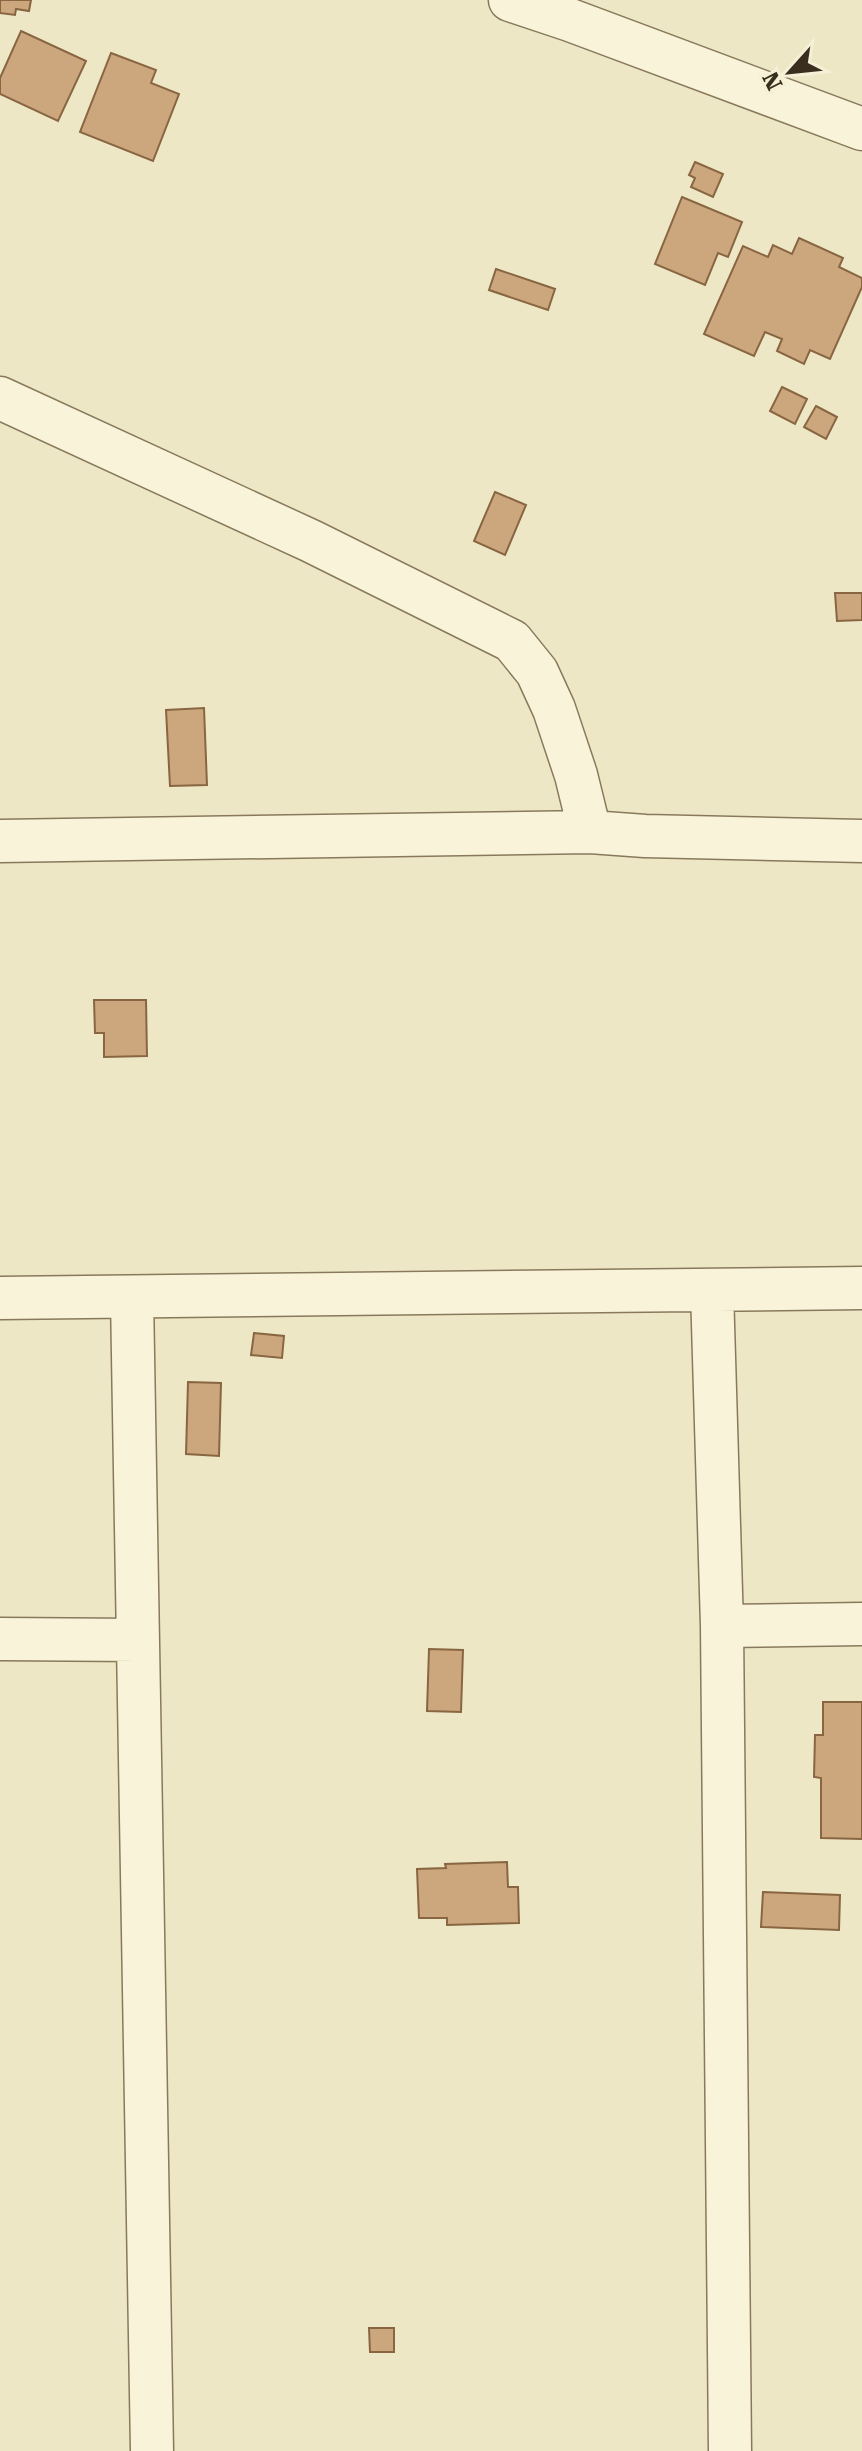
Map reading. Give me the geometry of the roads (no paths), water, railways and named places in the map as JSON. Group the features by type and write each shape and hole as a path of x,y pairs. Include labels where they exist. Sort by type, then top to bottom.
{"street":[{"path":"510,0 862,129"},
{"path":"0,398 311,541 512,641 537,672 554,709 576,775 590,832"},
{"path":"0,841 590,832 862,841"},
{"path":"0,1298 862,1288"},
{"path":"712,1290 722,1626 730,2451"},
{"path":"132,1297 152,2451"},
{"path":"722,1626 862,1624"},
{"path":"0,1639 138,1640"}]}
